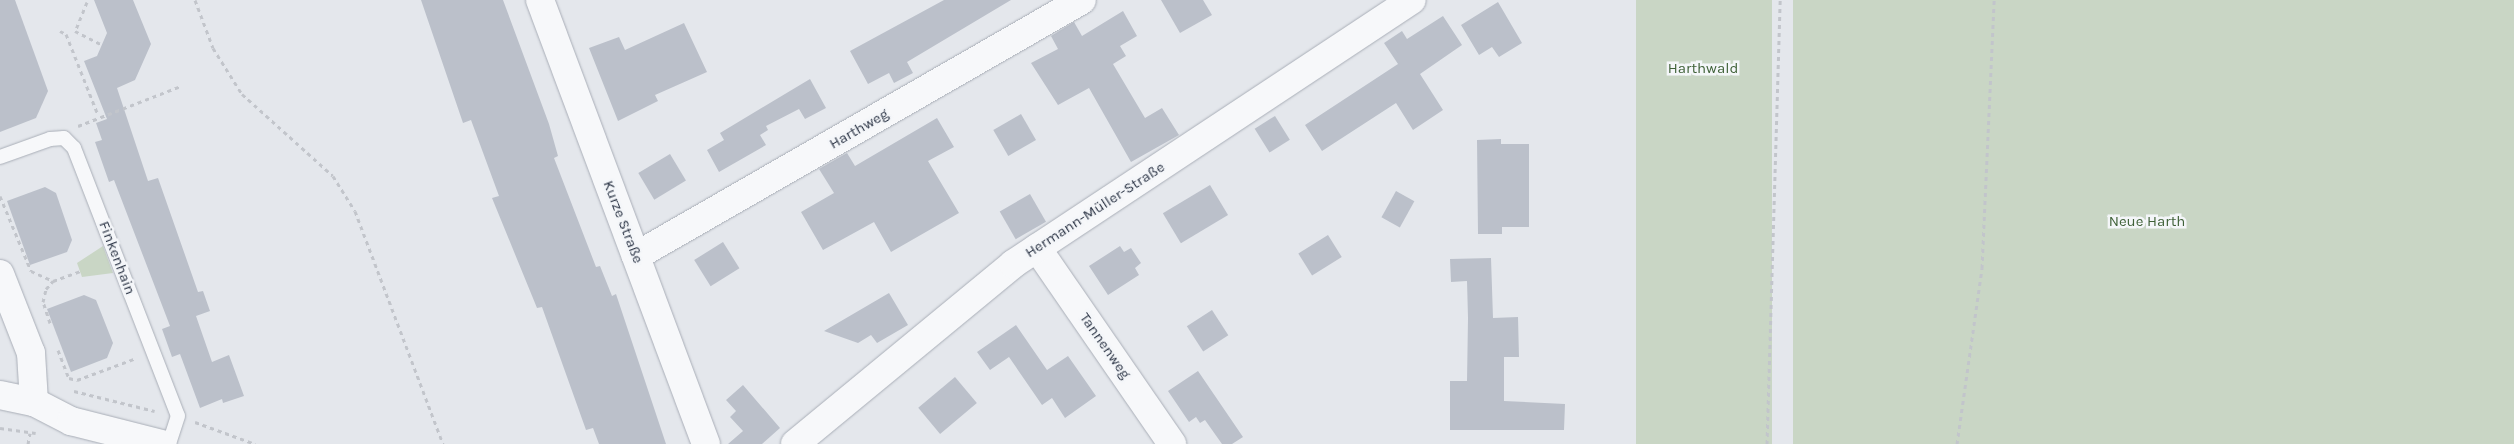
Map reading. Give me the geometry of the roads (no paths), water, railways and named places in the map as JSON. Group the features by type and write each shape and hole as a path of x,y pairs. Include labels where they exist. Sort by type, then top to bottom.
{"street":[{"name":"Kurze Straße","path":"540,0 706,444"},
{"name":"Harthweg","path":"636,256 1082,0"},
{"name":"Hermann-Müller-Straße","path":"795,444 1037,248 1412,0"},
{"name":"Tannenweg","path":"1037,248 1172,444"},
{"path":"0,274 31,353 34,402"},
{"path":"0,396 34,402 71,421 162,444"}],"lane":[{"name":"Finkenhain","path":"0,157 50,138 64,138 74,148 178,416 169,444"}],"park label":[{"name":"Harthwald","path":"1703,69"},
{"name":"Neue Harth","path":"2147,222"}]}
